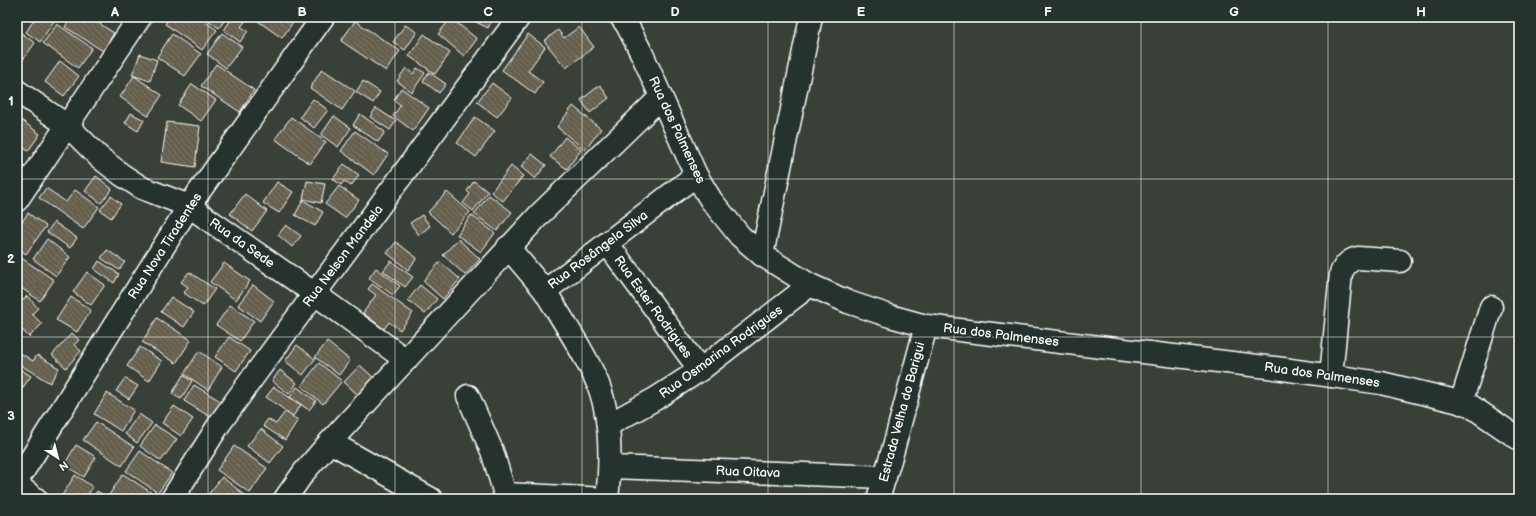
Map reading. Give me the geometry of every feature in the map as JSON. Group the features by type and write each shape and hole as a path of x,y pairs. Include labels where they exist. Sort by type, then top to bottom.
{"street":[{"path":"17,200 140,17"},
{"name":"Rua Nova Tiradentes","path":"17,482 189,206 323,17"},
{"name":"Rua Nelson Mandela","path":"172,499 225,416 519,17"},
{"name":"Rua dos Palmenses","path":"621,17 627,25 642,54 660,98 696,175 711,200 740,236 762,254 810,285 848,302 926,326 1381,383 1468,404 1519,439"},
{"path":"762,254 811,17"},
{"name":"Rua da Sede","path":"17,92 68,126 99,157 122,175 142,188 189,206 406,360"},
{"path":"285,499 304,472 330,442 508,247 660,98"},
{"name":"Rua Rosângela Silva","path":"607,499 611,467 608,425 598,385 588,364 545,291 696,175"},
{"name":"Rua Ester Rodrigues","path":"607,243 700,370"},
{"path":"508,247 545,291"},
{"path":"1331,376 1341,273 1344,267 1352,259 1358,258 1400,261"},
{"name":"Rua Osmarina Rodrigues","path":"608,425 655,400 700,370 810,285"},
{"path":"1461,403 1491,307"},
{"name":"Estrada Velha do Barigui","path":"878,499 926,326"},
{"path":"468,396 492,451 505,494 607,499"},
{"path":"330,442 431,499"},
{"name":"Rua Oitava","path":"611,467 885,477"},
{"path":"17,485 36,499"}],"building":[{"path":"36,17 48,17 54,21 40,42 26,32"},
{"path":"71,17 89,17 114,33 103,51 65,27"},
{"path":"170,17 198,17 217,30 202,50 165,24"},
{"path":"204,17 227,17 219,28"},
{"path":"233,17 248,17 241,27 248,31 240,42 224,30"},
{"path":"252,17 292,17 295,19 282,38"},
{"path":"466,17 493,17 488,28"},
{"path":"451,18 477,39 464,56 438,34"},
{"path":"355,21 400,51 386,71 341,41"},
{"path":"57,24 92,48 78,68 43,43"},
{"path":"405,25 417,32 405,50 393,42"},
{"path":"579,27 594,47 566,68 544,41 558,30 564,38"},
{"path":"17,30 35,43 19,65 17,63"},
{"path":"222,33 242,47 226,68 207,54"},
{"path":"172,34 201,54 185,76 157,57"},
{"path":"424,34 450,53 435,74 409,56"},
{"path":"528,34 545,47 528,71 543,82 535,94 502,70"},
{"path":"140,54 157,60 150,81 132,75"},
{"path":"60,61 79,76 64,96 45,82"},
{"path":"216,64 254,90 240,112 201,86"},
{"path":"406,68 413,74 417,68 425,73 412,92 397,81"},
{"path":"322,69 355,91 342,110 310,88"},
{"path":"429,72 446,84 439,93 423,81"},
{"path":"134,76 162,95 148,116 120,97"},
{"path":"363,81 380,92 373,103 356,92"},
{"path":"492,83 512,98 497,117 477,102"},
{"path":"192,84 216,100 201,121 178,105"},
{"path":"600,85 609,98 590,113 581,100"},
{"path":"401,88 429,108 413,131 393,116 401,105 394,100"},
{"path":"313,99 328,110 314,128 300,117"},
{"path":"573,106 601,129 585,150 557,127"},
{"path":"376,108 396,121 390,130 370,117"},
{"path":"131,113 144,120 138,131 125,123"},
{"path":"360,114 385,132 378,142 353,125"},
{"path":"334,116 351,128 338,147 321,135"},
{"path":"17,117 40,134 28,151 17,143"},
{"path":"291,117 326,142 310,164 275,139"},
{"path":"475,117 495,131 476,157 457,143"},
{"path":"167,122 200,126 195,167 161,162"},
{"path":"355,131 388,154 374,175 341,151"},
{"path":"565,137 581,150 567,169 550,157"},
{"path":"532,154 546,165 535,179 521,167"},
{"path":"344,164 359,175 351,186 344,181 341,185 333,179"},
{"path":"511,166 523,176 503,201 491,192"},
{"path":"96,176 112,189 101,203 85,191"},
{"path":"307,181 325,184 321,203 303,199"},
{"path":"474,181 488,192 473,211 463,203 470,194 467,191"},
{"path":"277,182 293,192 279,213 263,203"},
{"path":"339,186 359,200 345,218 325,204"},
{"path":"46,188 66,202 75,190 99,207 83,229 39,198"},
{"path":"447,192 470,212 451,233 428,212"},
{"path":"245,194 267,211 252,231 230,214"},
{"path":"489,195 512,212 497,231 474,214"},
{"path":"111,196 121,204 111,218 100,210"},
{"path":"303,200 323,212 315,226 295,215"},
{"path":"28,213 46,226 26,254 17,247 17,229"},
{"path":"422,215 430,226 419,235 410,223"},
{"path":"471,215 495,233 481,252 457,235"},
{"path":"54,222 77,238 70,248 47,232"},
{"path":"286,225 301,236 292,247 278,235"},
{"path":"47,239 70,257 56,276 33,259"},
{"path":"458,239 480,259 465,275 443,255"},
{"path":"396,242 417,258 408,270 387,253"},
{"path":"107,250 125,262 119,270 101,258"},
{"path":"17,255 54,280 40,301 17,285"},
{"path":"99,261 119,274 114,283 94,269"},
{"path":"391,261 413,277 405,287 383,271"},
{"path":"440,262 460,279 443,299 423,281"},
{"path":"224,263 250,281 236,300 210,282"},
{"path":"376,268 400,286 393,295 369,278"},
{"path":"87,272 105,285 91,305 73,292"},
{"path":"189,272 215,289 203,306 184,293 188,287 181,282"},
{"path":"372,284 413,313 400,330 389,322 384,329 363,313 376,295 368,289"},
{"path":"253,285 274,301 260,321 238,305"},
{"path":"420,285 437,299 425,314 408,300"},
{"path":"27,296 38,308 32,314 42,324 29,337 17,325 17,306"},
{"path":"71,297 91,310 77,332 56,320"},
{"path":"171,297 194,312 184,327 161,312"},
{"path":"230,305 254,321 240,341 216,325"},
{"path":"157,318 191,340 176,363 142,342"},
{"path":"72,333 79,340 74,345 81,351 66,368 52,355"},
{"path":"229,337 250,351 236,371 215,357"},
{"path":"327,342 350,360 339,375 315,357"},
{"path":"297,345 315,359 303,375 285,361"},
{"path":"140,347 162,361 149,381 127,366"},
{"path":"199,351 222,367 208,390 184,374"},
{"path":"20,353 33,361 37,355 59,368 50,383 17,363 17,358"},
{"path":"319,363 342,381 323,404 301,386"},
{"path":"360,365 374,378 358,395 344,382"},
{"path":"17,367 31,376 19,393 17,392"},
{"path":"280,370 297,383 289,394 272,381"},
{"path":"183,375 192,381 181,399 172,394"},
{"path":"125,378 138,386 129,399 116,391"},
{"path":"194,385 222,402 212,418 184,401"},
{"path":"274,387 301,405 293,416 266,397"},
{"path":"297,387 316,401 309,410 290,397"},
{"path":"107,393 134,410 121,431 94,414"},
{"path":"174,406 193,419 181,436 162,423"},
{"path":"285,412 298,420 285,440 263,426 268,419 276,424"},
{"path":"139,414 152,423 137,443 125,434"},
{"path":"96,422 134,447 122,466 83,440"},
{"path":"155,425 177,439 161,461 140,446"},
{"path":"261,429 283,446 270,463 247,446"},
{"path":"76,445 96,457 84,477 64,465"},
{"path":"234,446 267,468 250,493 217,470"},
{"path":"140,451 172,473 158,493 126,471"},
{"path":"123,474 152,493 148,499 115,499 109,495"},
{"path":"75,475 93,487 85,499 63,499 61,497"},
{"path":"222,477 246,496 244,499 211,499 207,496"},
{"path":"97,491 110,499 92,499"}]}
